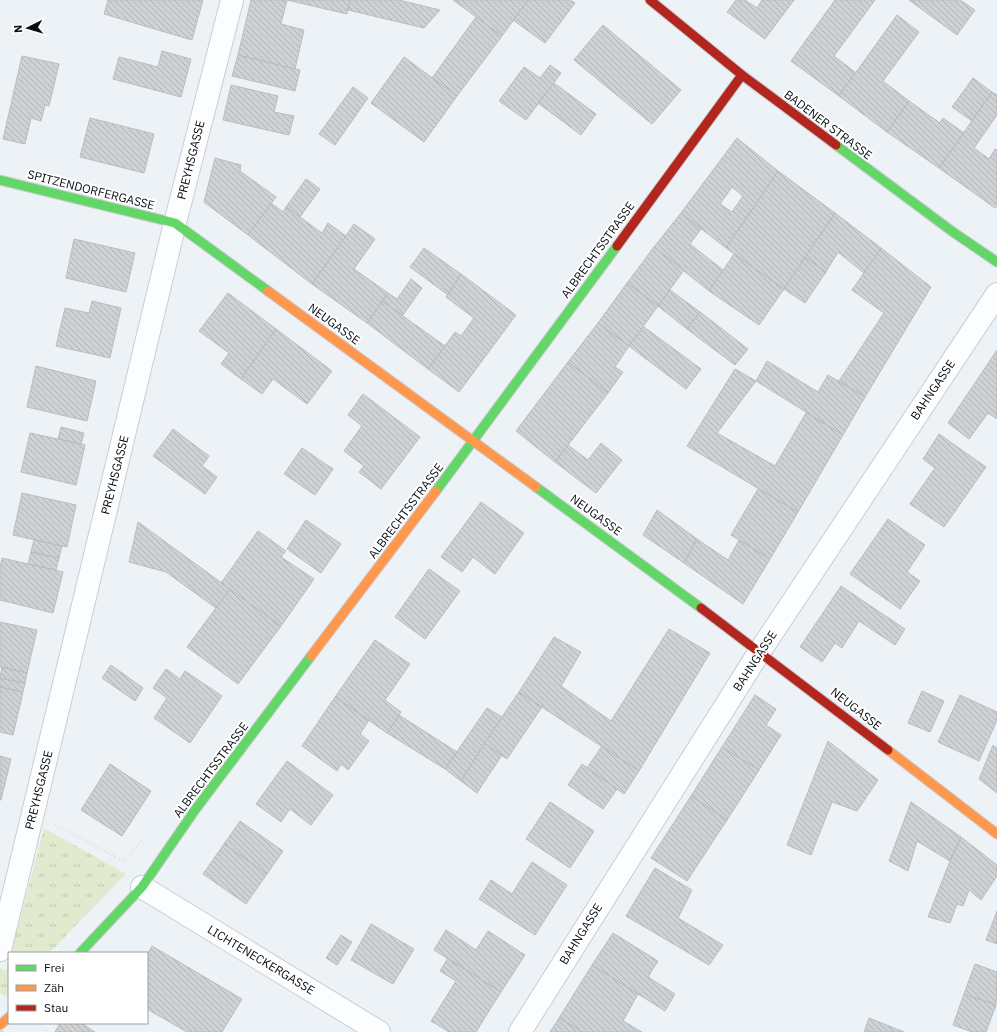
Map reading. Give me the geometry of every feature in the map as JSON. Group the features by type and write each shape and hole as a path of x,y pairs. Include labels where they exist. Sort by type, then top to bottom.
{"street":[{"name":"PREYHSGASSE","path":"0,950 176,223 232,0"},
{"name":"BADENER STRASSE","path":"650,0 742,75 953,232 997,262"},
{"name":"ALBRECHTSSTRASSE","path":"81,952 142,887 195,810 474,441 742,75"},
{"name":"SPITZENDORFERGASSE","path":"0,180 176,223"},
{"name":"NEUGASSE","path":"176,223 760,651 997,834"},
{"name":"BAHNGASSE","path":"520,1032 760,651 997,294"},
{"name":"LICHTENECKERGASSE","path":"142,887 379,1032"},
{"path":"0,1025 8,1019"}],"path":[{"path":"33,813 124,861 144,838"},
{"path":"8,917 28,910 58,883 115,857"},
{"path":"38,1024 49,1032"},
{"path":"64,1024 76,1032"}],"green space":[{"path":"44,828 126,874 50,952 11,952"},
{"path":"8,964 8,994 6,997 0,993 0,968 6,971"}],"building":[{"path":"108,0 203,0 192,40 104,14"},
{"path":"251,0 287,0 281,24 304,30 295,69 238,55"},
{"path":"287,0 350,0 347,14"},
{"path":"350,0 399,0 440,10 424,28 348,10"},
{"path":"453,0 528,0 502,36"},
{"path":"528,0 570,0 575,3 545,43 513,20"},
{"path":"736,0 745,0 757,8 762,0 794,0 765,39 727,12"},
{"path":"835,0 875,0 834,56 855,72 839,96 791,61"},
{"path":"909,0 960,0 975,10 957,35"},
{"path":"897,15 919,32 883,81 909,101 887,132 839,96"},
{"path":"476,17 502,36 457,96 432,78"},
{"path":"603,25 681,90 652,124 574,60"},
{"path":"162,51 191,59 181,97 113,79 119,57 158,67"},
{"path":"238,55 300,70 295,91 232,76"},
{"path":"22,56 59,64 49,106 45,105 41,121 31,118 25,144 3,139"},
{"path":"404,57 457,96 424,142 371,103"},
{"path":"550,65 561,73 526,120 499,101 524,67 540,78"},
{"path":"973,78 992,92 972,121 952,107"},
{"path":"554,83 596,114 581,135 538,103"},
{"path":"231,85 278,96 274,112 294,116 289,135 223,120"},
{"path":"353,87 368,98 335,145 319,134"},
{"path":"992,92 997,95 997,115 974,148 989,159 995,149 997,150 997,205 995,208 939,168"},
{"path":"909,101 940,123 943,118 964,133 939,168 887,132"},
{"path":"90,118 154,134 144,173 80,157"},
{"path":"737,138 778,171 726,248 681,213","holes":["732,187 743,196 732,212 720,204"]},
{"path":"215,158 241,165 240,171 276,197 248,235 204,202"},
{"path":"778,171 835,213 784,289 726,248"},
{"path":"306,179 320,189 300,217 286,207"},
{"path":"271,203 283,212 286,207 322,233 328,223 346,236 312,284 248,235"},
{"path":"681,213 701,229 690,244 723,270 709,291 654,247"},
{"path":"835,213 881,248 864,273 838,252 826,272 805,257"},
{"path":"354,224 375,239 354,269 388,293 367,323 312,284"},
{"path":"74,239 135,253 126,292 66,278"},
{"path":"654,247 684,270 658,306 627,283"},
{"path":"424,248 461,274 448,295 410,267"},
{"path":"881,248 931,287 865,397 839,381 884,313 852,290"},
{"path":"734,254 784,289 759,325 709,291"},
{"path":"805,257 826,272 805,303 784,289"},
{"path":"461,274 516,315 459,392 428,369 455,332 461,336 474,318 446,297"},
{"path":"411,279 422,288 403,315 382,301 388,293 397,299"},
{"path":"627,283 658,306 629,346 598,323"},
{"path":"670,290 700,312 687,329 658,306"},
{"path":"228,293 276,329 241,379 221,364 229,353 199,331"},
{"path":"92,301 121,308 110,358 56,346 65,308 89,313"},
{"path":"382,301 445,346 428,369 367,323"},
{"path":"700,312 748,349 735,365 687,329"},
{"path":"598,323 629,346 615,367 623,372 608,393 568,362"},
{"path":"644,327 701,369 686,389 629,346"},
{"path":"276,329 332,371 307,404 273,379 262,394 241,379"},
{"path":"997,350 997,419 988,413 969,439 948,423"},
{"path":"767,361 818,392 828,375 865,397 843,435 756,381"},
{"path":"568,362 608,393 555,462 516,431"},
{"path":"36,366 96,381 87,421 27,407"},
{"path":"735,369 756,381 717,433 775,466 806,413 843,435 798,512 687,446"},
{"path":"363,394 420,437 381,489 359,472 364,466 344,451 362,426 348,415"},
{"path":"61,427 84,433 81,444 58,439"},
{"path":"173,429 209,456 202,466 217,477 205,494 153,456"},
{"path":"30,433 85,445 76,485 21,472"},
{"path":"939,434 986,467 944,527 910,504 935,468 923,459"},
{"path":"601,443 622,460 596,493 555,462 568,445 588,460"},
{"path":"302,448 333,469 315,495 284,474"},
{"path":"758,489 798,512 770,559 731,535"},
{"path":"22,493 76,505 67,547 13,535"},
{"path":"481,502 524,533 495,574 473,557 462,572 441,557"},
{"path":"657,510 697,539 684,563 643,535"},
{"path":"888,519 925,545 907,572 920,581 900,609 850,574"},
{"path":"306,520 341,544 321,573 287,549"},
{"path":"138,522 230,589 216,608 166,572 129,562"},
{"path":"258,531 286,551 281,557 314,579 281,626 221,583"},
{"path":"697,539 728,560 739,540 770,559 743,604 684,563"},
{"path":"34,540 62,546 59,558 31,552"},
{"path":"31,552 59,558 56,570 28,564"},
{"path":"2,558 63,572 53,613 0,600 0,568"},
{"path":"429,569 460,591 425,639 395,617"},
{"path":"841,586 905,629 895,645 859,621 842,648 835,643 822,662 800,647"},
{"path":"230,589 281,626 238,684 187,647"},
{"path":"0,622 37,630 27,673 0,667"},
{"path":"669,629 710,653 639,771 519,692 554,637 581,652 561,686 611,721"},
{"path":"375,640 410,664 385,700 401,712 387,733 335,697"},
{"path":"111,665 143,688 135,701 102,678"},
{"path":"2,667 27,673 25,683 0,678"},
{"path":"166,669 180,679 185,671 222,696 190,743 154,718 167,698 153,688"},
{"path":"0,678 25,683 23,692 0,687"},
{"path":"0,687 23,692 13,735 0,732"},
{"path":"922,691 944,701 930,732 908,723"},
{"path":"519,692 542,707 507,759 484,743"},
{"path":"755,695 776,709 766,725 781,735 759,770 722,747"},
{"path":"960,695 997,712 997,720 979,761 938,742"},
{"path":"335,697 369,720 360,734 369,741 348,770 341,764 337,771 302,746"},
{"path":"487,708 502,717 461,781 445,769"},
{"path":"399,715 457,752 445,769 387,733"},
{"path":"828,741 878,780 857,811 832,802 811,855 787,845"},
{"path":"484,743 502,755 477,793 461,781"},
{"path":"993,745 997,748 997,793 979,779"},
{"path":"602,746 639,771 624,794 587,768"},
{"path":"722,747 759,770 727,820 691,796"},
{"path":"0,756 11,759 1,800 0,800"},
{"path":"287,761 333,795 311,825 290,809 281,822 256,804"},
{"path":"110,764 151,791 122,836 81,810"},
{"path":"582,764 617,789 603,809 568,785"},
{"path":"691,796 727,820 687,881 651,858"},
{"path":"550,802 594,831 570,868 526,839"},
{"path":"911,802 961,837 950,861 917,841 908,871 889,861"},
{"path":"240,821 283,851 267,874 224,844"},
{"path":"961,837 997,865 997,876 981,900 969,890 963,906 957,904 950,923 928,917"},
{"path":"224,844 267,874 246,904 203,874"},
{"path":"532,862 567,885 535,935 479,899 491,880 512,894"},
{"path":"655,868 692,890 678,918 723,945 709,965 626,916"},
{"path":"997,911 997,944 986,940"},
{"path":"371,924 414,949 393,984 351,960"},
{"path":"446,930 476,950 488,931 525,955 501,992 434,950"},
{"path":"613,933 658,961 648,977 675,994 665,1011 592,965"},
{"path":"341,935 352,942 337,965 326,958"},
{"path":"152,946 242,999 222,1032 187,1032 148,1010 148,953"},
{"path":"448,958 501,992 476,1032 449,1032 431,1021 456,981 440,971"},
{"path":"975,964 997,972 996,1005 964,994"},
{"path":"592,965 638,994 623,1021 642,1032 583,1032 559,1018"},
{"path":"964,994 996,1005 986,1032 972,1032 953,1025"},
{"path":"559,1018 583,1032 550,1032"},
{"path":"869,1018 904,1032 864,1032"},
{"path":"59,1024 83,1024 95,1032 55,1032"}],"traffic: fast":[{"path":"836,145 953,232 997,262"},
{"path":"0,180 175,223 268,291"},
{"path":"436,491 617,246"},
{"path":"536,487 701,608"},
{"path":"81,952 142,887 195,810 311,656"}],"traffic: slow":[{"path":"268,291 536,487"},
{"path":"311,656 436,491"},
{"path":"888,750 997,834"},
{"path":"0,1025 8,1018"}],"traffic: jam":[{"path":"650,0 742,75 836,145"},
{"path":"617,246 742,75"},
{"path":"701,608 888,750"}]}
